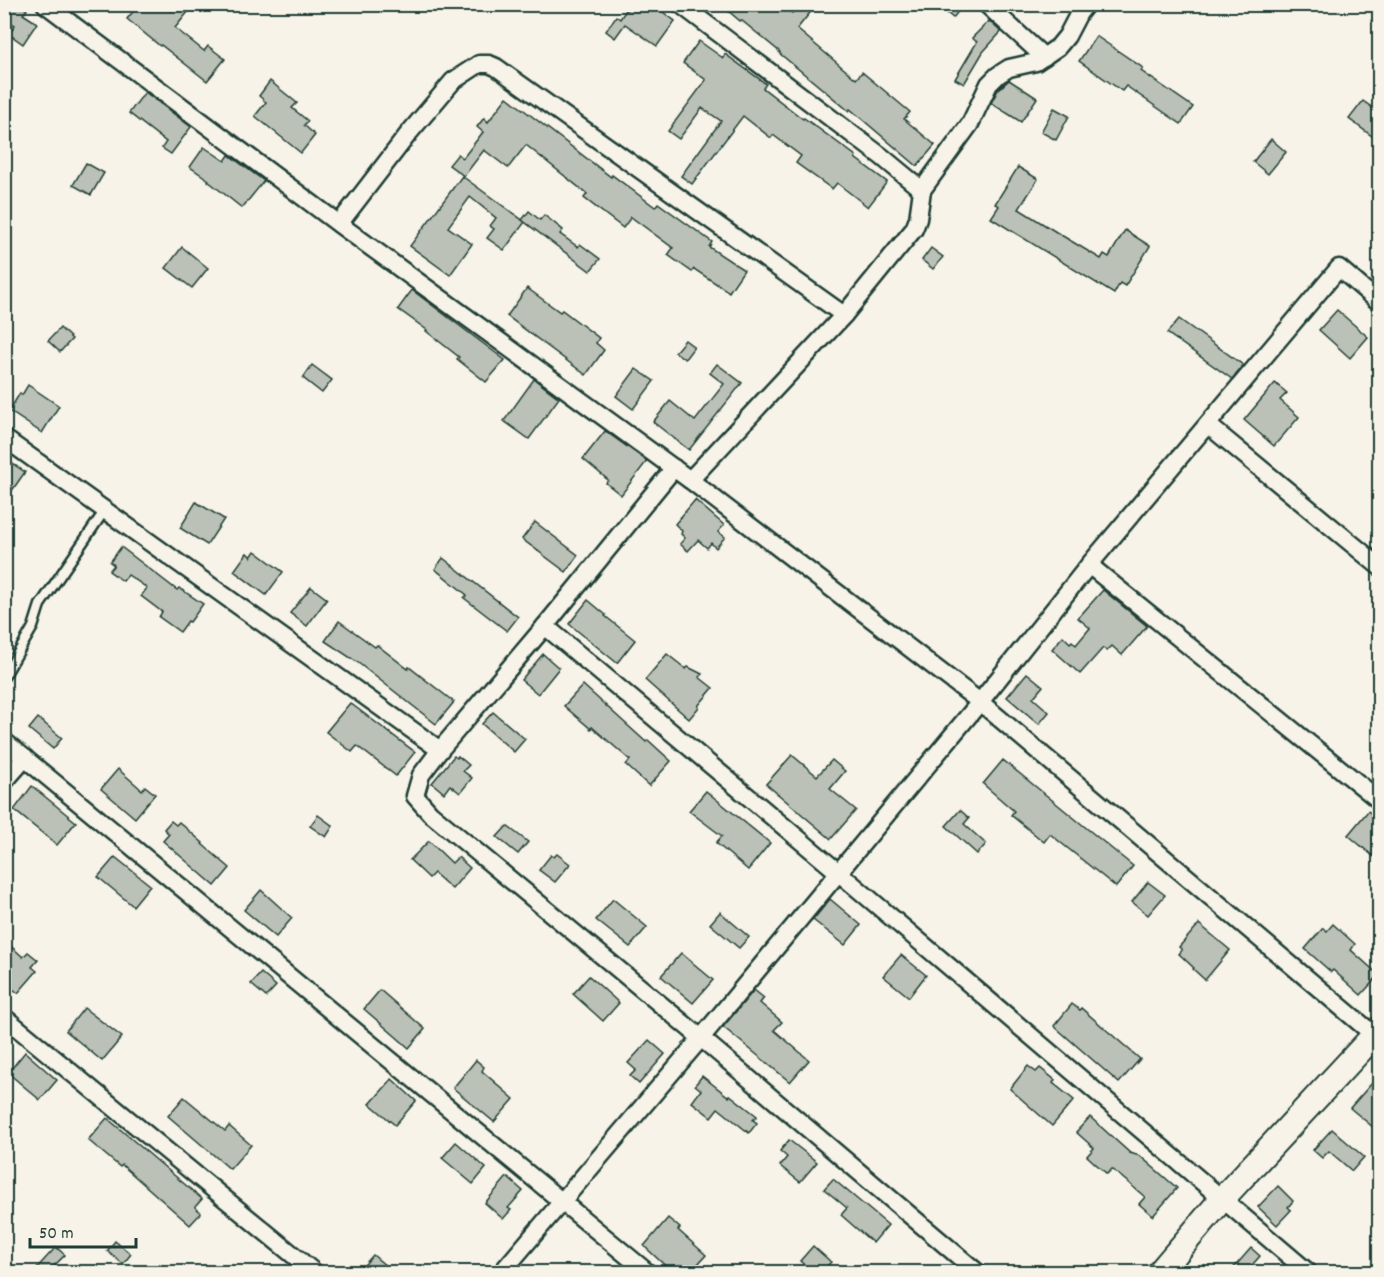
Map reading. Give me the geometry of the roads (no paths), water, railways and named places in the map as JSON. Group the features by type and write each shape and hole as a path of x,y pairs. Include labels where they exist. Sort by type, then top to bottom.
{"street":[{"path":"45,4 339,224 674,468 980,702 1378,1035 1222,1199 1160,1272"},
{"path":"680,4 881,156 922,190"},
{"path":"986,4 1044,57"},
{"path":"690,480 844,315 914,229 918,219 922,190 970,124 989,84 1009,68 1036,62 1058,47 1086,4"},
{"path":"339,224 409,133 453,81 479,64 489,64 844,315"},
{"path":"502,1272 701,1038 980,702 1089,565 1339,268 1380,303"},
{"path":"1208,425 1380,567"},
{"path":"4,438 440,750"},
{"path":"674,468 440,750 421,775 415,796 430,813 701,1038 977,1272"},
{"path":"1089,565 1380,801"},
{"path":"545,626 1308,1272"},
{"path":"4,741 647,1272"},
{"path":"4,782 25,758"},
{"path":"4,1017 314,1272"}],"lane":[{"path":"4,677 33,627 40,605 105,510"}]}
